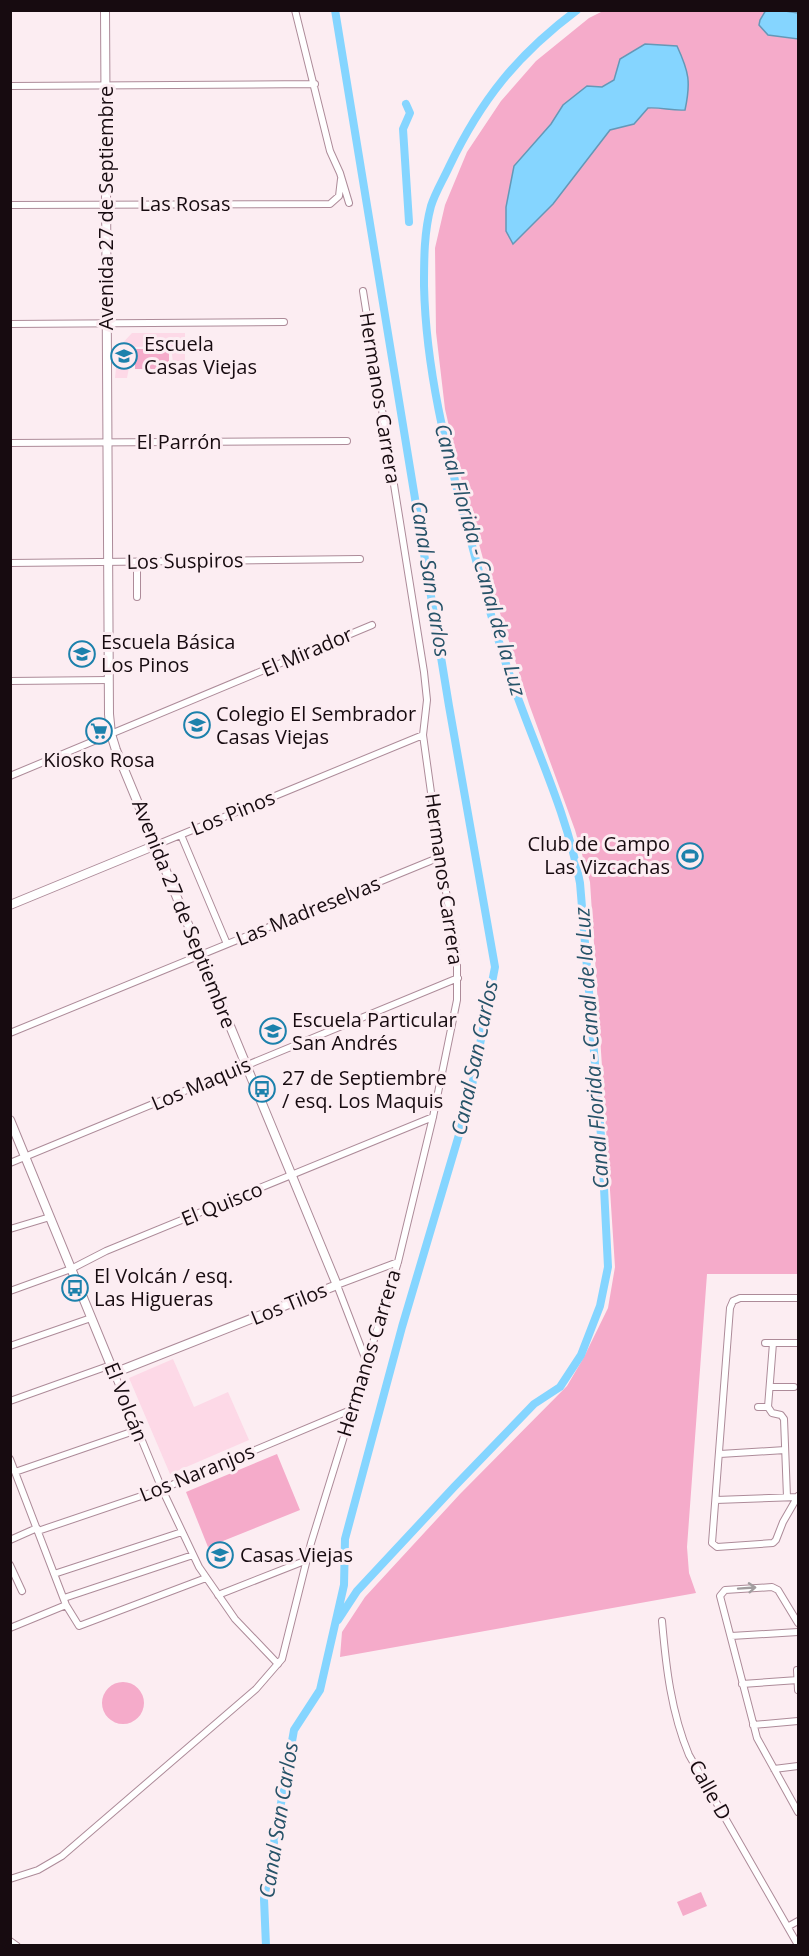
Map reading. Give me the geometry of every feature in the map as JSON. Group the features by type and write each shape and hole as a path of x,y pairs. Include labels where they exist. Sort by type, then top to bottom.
{"street":[{"name":"Avenida 27 de Septiembre","path":"105,10 111,734 368,1364"},
{"path":"295,10 330,152 349,203"},
{"path":"10,86 315,84"},
{"name":"Las Rosas","path":"10,205 330,204 339,196 341,179"},
{"name":"Hermanos Carrera","path":"278,1664 282,1659 307,1560 398,1262 433,1117 457,999 457,956 423,735 426,717 426,685 363,291"},
{"path":"10,324 284,321"},
{"name":"El Parrón","path":"10,443 347,441"},
{"name":"Los Suspiros","path":"10,563 360,559"},
{"path":"136,597 137,562"},
{"name":"El Mirador","path":"10,776 372,626"},
{"path":"10,681 109,680"},
{"name":"Los Pinos","path":"10,905 423,735"},
{"path":"181,835 228,944"},
{"name":"Las Madreselvas","path":"10,1034 440,857"},
{"name":"Los Maquis","path":"10,1163 458,978"},
{"name":"El Quisco","path":"10,1291 71,1269 106,1251 433,1117"},
{"name":"El Volcán","path":"10,1120 137,1430 193,1555 235,1619 278,1664"},
{"path":"10,1229 50,1217"},
{"name":"Los Tilos","path":"10,1401 112,1369 398,1262"},
{"path":"798,1298 740,1298 733,1300 730,1308 712,1543 717,1546 771,1544 776,1540 798,1496"},
{"path":"10,1346 91,1318"},
{"path":"765,1343 798,1343"},
{"path":"773,1343 768,1407 772,1413 781,1415 784,1419 787,1497"},
{"path":"770,1387 794,1387"},
{"path":"758,1407 768,1407"},
{"name":"Los Naranjos","path":"10,1540 162,1489 353,1408"},
{"path":"15,1472 137,1430"},
{"path":"720,1454 785,1450"},
{"path":"10,1459 65,1601 79,1626 206,1578"},
{"path":"716,1500 798,1496"},
{"path":"54,1574 182,1532"},
{"path":"10,1628 65,1601 193,1555"},
{"path":"218,1595 307,1560"},
{"path":"10,1565 21,1589 10,1590"},
{"path":"798,1623 775,1588 725,1590 721,1593 720,1600 757,1738 798,1812"},
{"name":"Calle D","path":"662,1621 668,1681 685,1744 704,1782 798,1945"},
{"path":"731,1636 798,1632"},
{"path":"10,1879 38,1870 62,1856 256,1689 278,1664"},
{"path":"797,1670 798,1690"},
{"path":"742,1684 798,1680"},
{"path":"753,1725 798,1721"},
{"path":"774,1769 798,1766"},
{"path":"789,1926 798,1921"},
{"path":"10,1941 17,1946"}],"shaded area":[{"name":"Club de Campo Las Vizcachas","path":"603,11 798,11 798,1274 707,1274 687,1547 689,1573 696,1593 340,1657 342,1632 365,1597 460,1494 567,1386 608,1308 615,1267 590,882 575,830 529,704 485,566 459,470 445,409 436,332 435,248 445,205 467,152 501,101 536,61 589,18"},
{"name":"Escuela Casas Viejas","path":"132,333 185,333 185,363 173,363 171,346 133,347 127,378 115,378 118,348"},
{"path":"135,349 169,349 169,369 135,369"},
{"path":"173,1359 194,1407 228,1392 249,1440 170,1474 129,1378"},
{"path":"277,1454 300,1510 208,1547 186,1492"},
{"path":"123,1682 138,1688 144,1703 138,1718 123,1724 108,1718 102,1703 108,1688"},
{"path":"701,1892 707,1906 683,1916 677,1902"}],"water":[{"path":"766,10 798,13 798,39 768,35 759,25"},
{"path":"645,44 677,46 688,77 685,110 648,108 634,124 610,130 553,204 513,244 506,231 506,207 514,166 551,124 563,105 587,86 602,87 614,80 620,59"}],"waterway":[{"name":"Canal San Carlos","path":"266,1946 264,1899 294,1730 320,1690 344,1585 345,1539 402,1327 469,1101 495,967 449,706 335,10"},
{"name":"Canal Florida - Canal de la Luz","path":"338,1620 357,1591 454,1487 534,1404 560,1387 581,1355 600,1306 608,1267 602,1148 580,883 566,828 516,694 486,599 460,500 438,409 429,348 424,286 424,256 431,206 461,143 502,80 536,44 577,10"},
{"path":"406,104 410,113 403,129 409,222"}],"place":[{"name":"Escuela Casas Viejas","path":"124,356"},
{"name":"Escuela Básica Los Pinos","path":"82,654"},
{"name":"Colegio El Sembrador Casas Viejas","path":"197,725"},
{"name":"Kiosko Rosa","path":"99,731"},
{"name":"Club de Campo Las Vizcachas","path":"690,856"},
{"name":"Escuela Particular San Andrés","path":"273,1031"},
{"name":"27 de Septiembre / esq. Los Maquis","path":"262,1089"},
{"name":"El Volcán / esq. Las Higueras","path":"75,1288"},
{"name":"Casas Viejas","path":"220,1555"}]}
